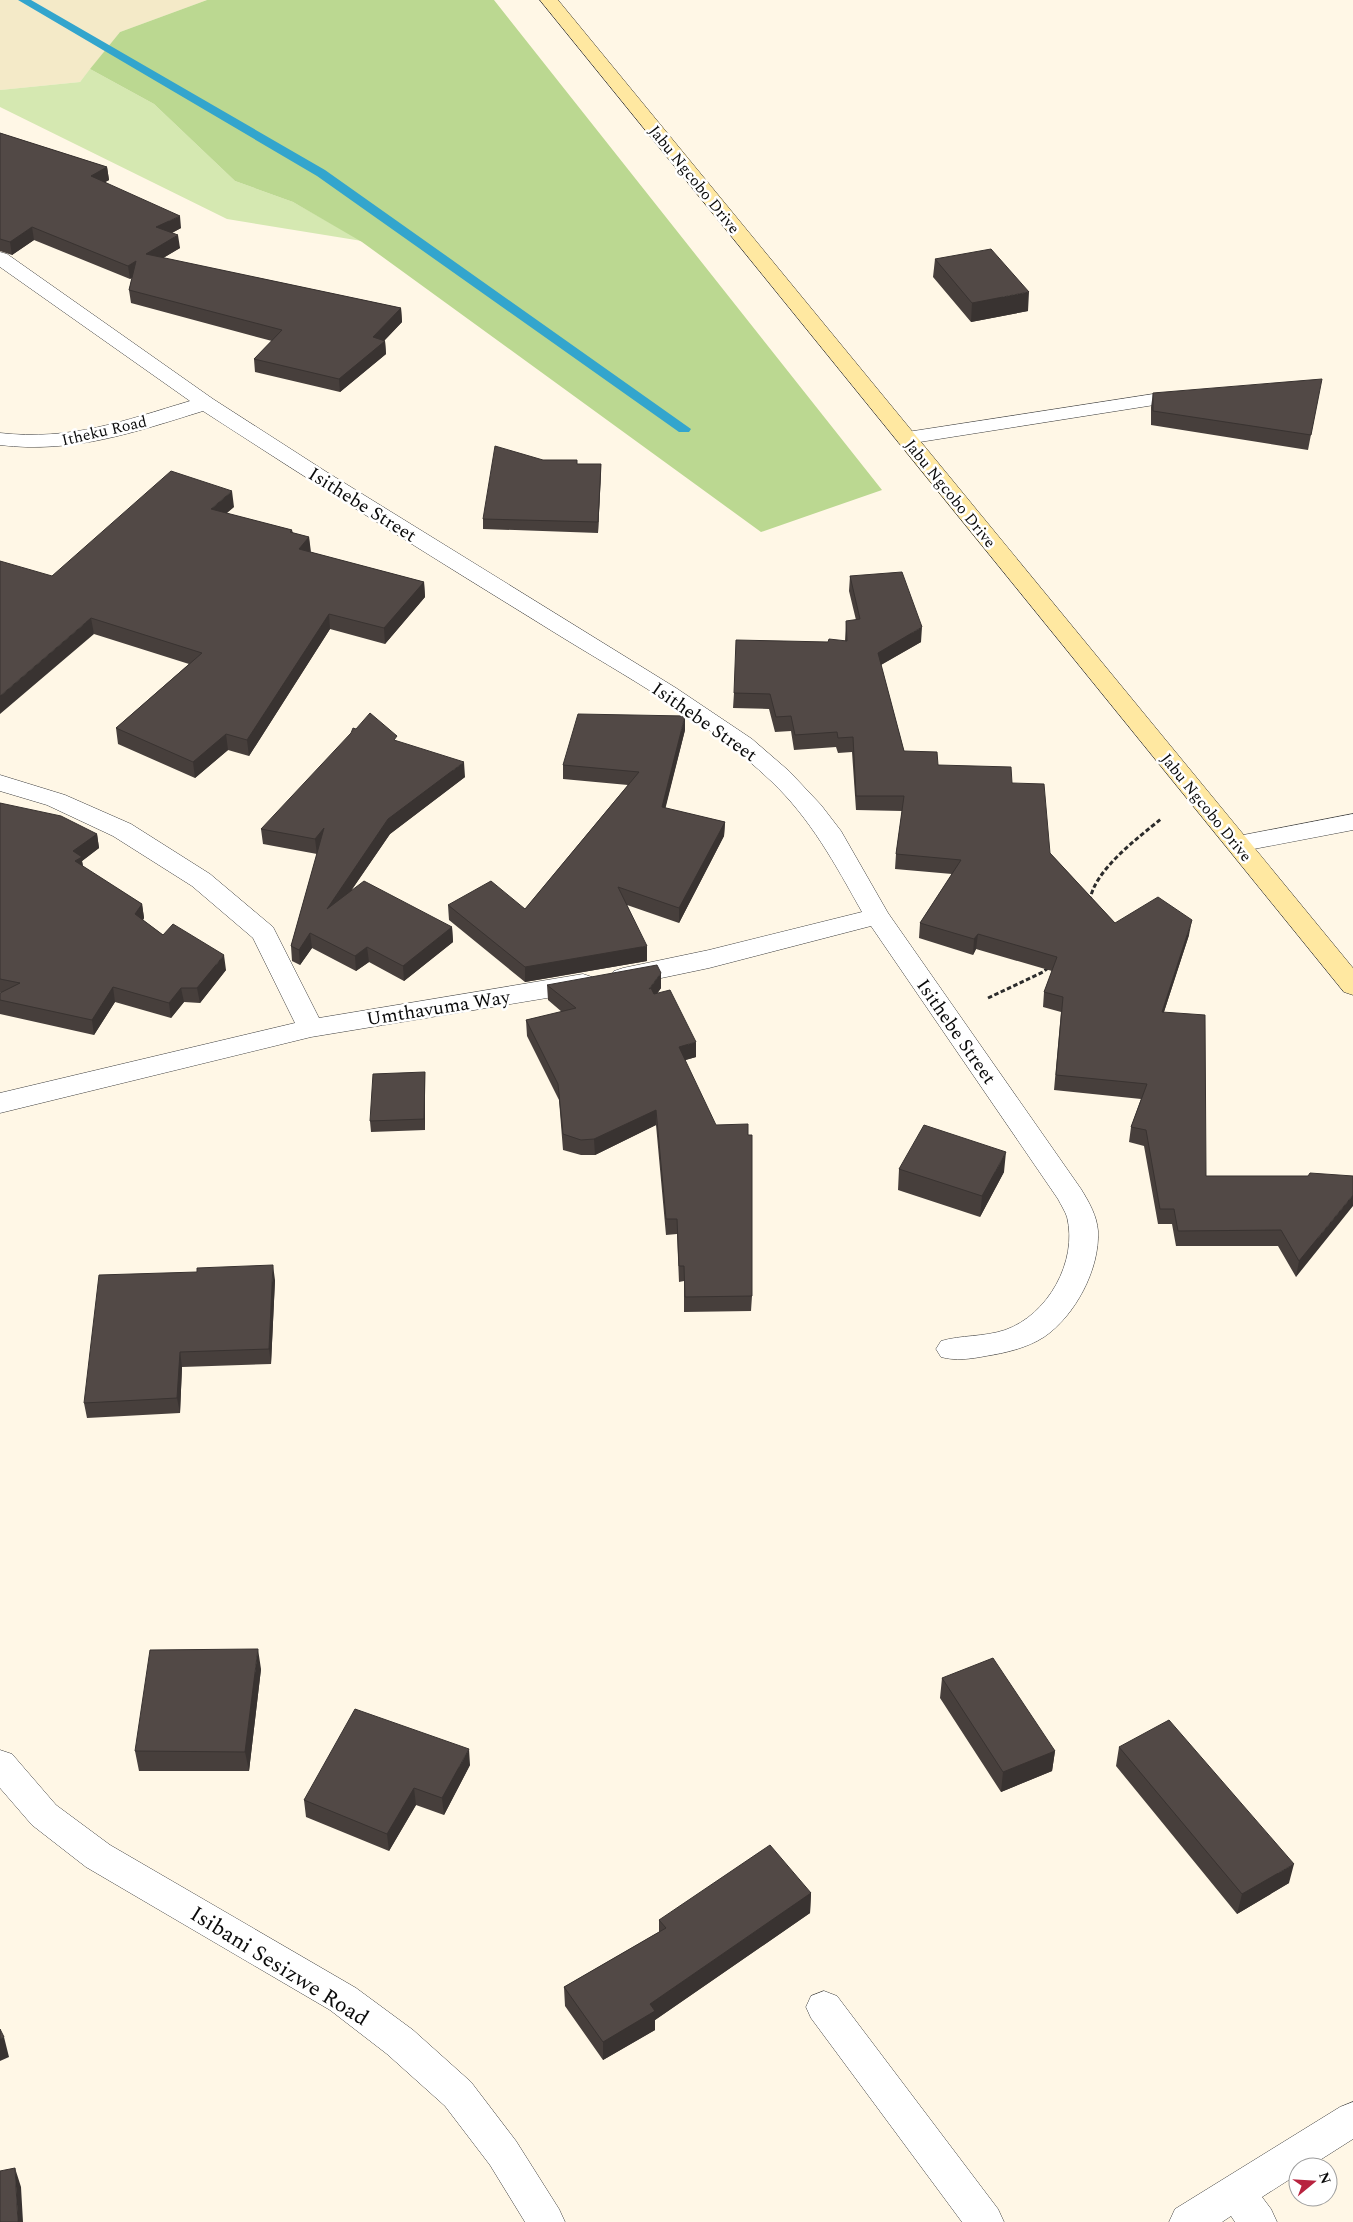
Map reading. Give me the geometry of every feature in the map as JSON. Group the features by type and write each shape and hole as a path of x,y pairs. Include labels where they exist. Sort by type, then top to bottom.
{"main road":[{"name":"Jabu Ngcobo Drive","path":"549,0 1353,986"}],"street":[{"name":"Isithebe Street","path":"0,258 206,403 316,476 668,693 743,744 780,776 812,810 832,837 877,916 1071,1196 1082,1217 1083,1236 1080,1261 1068,1288 1051,1314 1034,1330 1018,1337 987,1346 951,1349"},
{"path":"907,438 1160,399"},
{"name":"Itheku Road","path":"0,439 14,442 46,442 82,438 110,432 206,403"},
{"path":"0,784 56,800 122,830 201,880 264,933 311,1028"},
{"path":"1238,844 1353,822"},
{"name":"Umthavuma Way","path":"0,1103 311,1028 631,975 709,959 877,916"},
{"name":"Isibani Sesizwe Road","path":"0,1764 44,1815 98,1856 343,1999 400,2042 458,2094 503,2153 546,2222"},
{"path":"824,2007 985,2222"},
{"path":"1188,2222 1353,2119"},
{"path":"1235,2191 1258,2222"}],"path":[{"path":"1089,910 1091,892 1120,853 1195,793"},
{"path":"947,1018 1043,972 1050,966"}],"shaded area":[{"path":"0,0 207,0 120,32 80,82 0,90"}],"green space":[{"path":"207,0 494,0 882,490 761,532 362,242 293,202 235,181 154,104 90,69 120,32"},
{"path":"90,69 154,104 235,181 293,202 362,241 227,219 0,107 0,90 80,82"}],"building":[{"path":"0,133 107,167 91,176 180,216 156,227 178,235 146,254 401,308 373,337 385,341 339,379 254,359 282,330 129,290 136,261 128,266 32,227 10,242 0,239"},
{"path":"991,249 1029,292 972,303 935,259"},
{"path":"1322,379 1311,435 1153,411 1153,393"},
{"path":"495,446 543,460 577,460 577,464 601,464 598,522 483,519"},
{"path":"171,471 232,491 211,509 292,530 290,532 309,537 299,549 424,582 384,628 329,614 247,740 226,734 193,762 116,728 202,653 91,618 0,696 0,561 52,576"},
{"path":"902,572 922,627 878,653 904,751 937,752 938,765 1011,767 1012,783 1044,784 1050,853 1115,923 1158,897 1192,920 1162,1012 1205,1015 1206,1176 1308,1176 1310,1173 1353,1176 1353,1195 1299,1261 1281,1230 1178,1231 1174,1209 1160,1209 1146,1130 1131,1127 1147,1084 1056,1075 1063,997 1044,992 1057,957 978,934 974,939 920,923 961,860 896,854 904,796 856,796 853,737 838,738 837,732 795,735 791,716 776,717 770,694 734,693 736,640 828,642 829,639 847,641 846,621 860,619 850,576"},
{"path":"370,713 397,736 394,740 464,762 388,819 327,909 364,881 452,927 403,966 367,947 355,956 310,933 299,950 291,946 324,828 315,839 261,829 351,733 353,728 356,729"},
{"path":"578,714 685,716 662,807 725,822 679,908 618,887 647,946 525,967 448,905 491,881 525,909 639,772 563,765"},
{"path":"0,803 61,816 97,834 73,851 82,857 75,861 142,904 135,914 163,935 173,924 224,955 197,988 181,988 169,1003 113,987 92,1020 0,1000 0,993 20,983 0,979"},
{"path":"657,965 661,973 649,989 651,988 654,994 670,990 696,1042 679,1047 716,1125 748,1124 748,1135 752,1135 752,1296 685,1297 684,1266 679,1266 677,1219 666,1219 656,1110 594,1139 581,1140 563,1134 558,1084 526,1020 576,1008 547,985"},
{"path":"425,1072 424,1119 370,1121 373,1074"},
{"path":"924,1125 1006,1152 982,1196 899,1169"},
{"path":"273,1265 269,1349 180,1352 177,1398 84,1403 99,1275 197,1272 197,1268"},
{"path":"258,1649 245,1752 135,1751 150,1650"},
{"path":"993,1658 1055,1751 1003,1772 942,1678"},
{"path":"355,1709 469,1749 442,1798 414,1788 387,1834 304,1800"},
{"path":"1169,1720 1294,1864 1242,1894 1119,1747"},
{"path":"770,1845 811,1893 650,2004 655,2011 603,2042 564,1987 666,1928 659,1920"},
{"path":"0,2029 4,2037 0,2039"},
{"path":"15,2168 18,2222 0,2222 0,2171"}],"waterway":[{"path":"23,0 321,173 684,429"}]}
